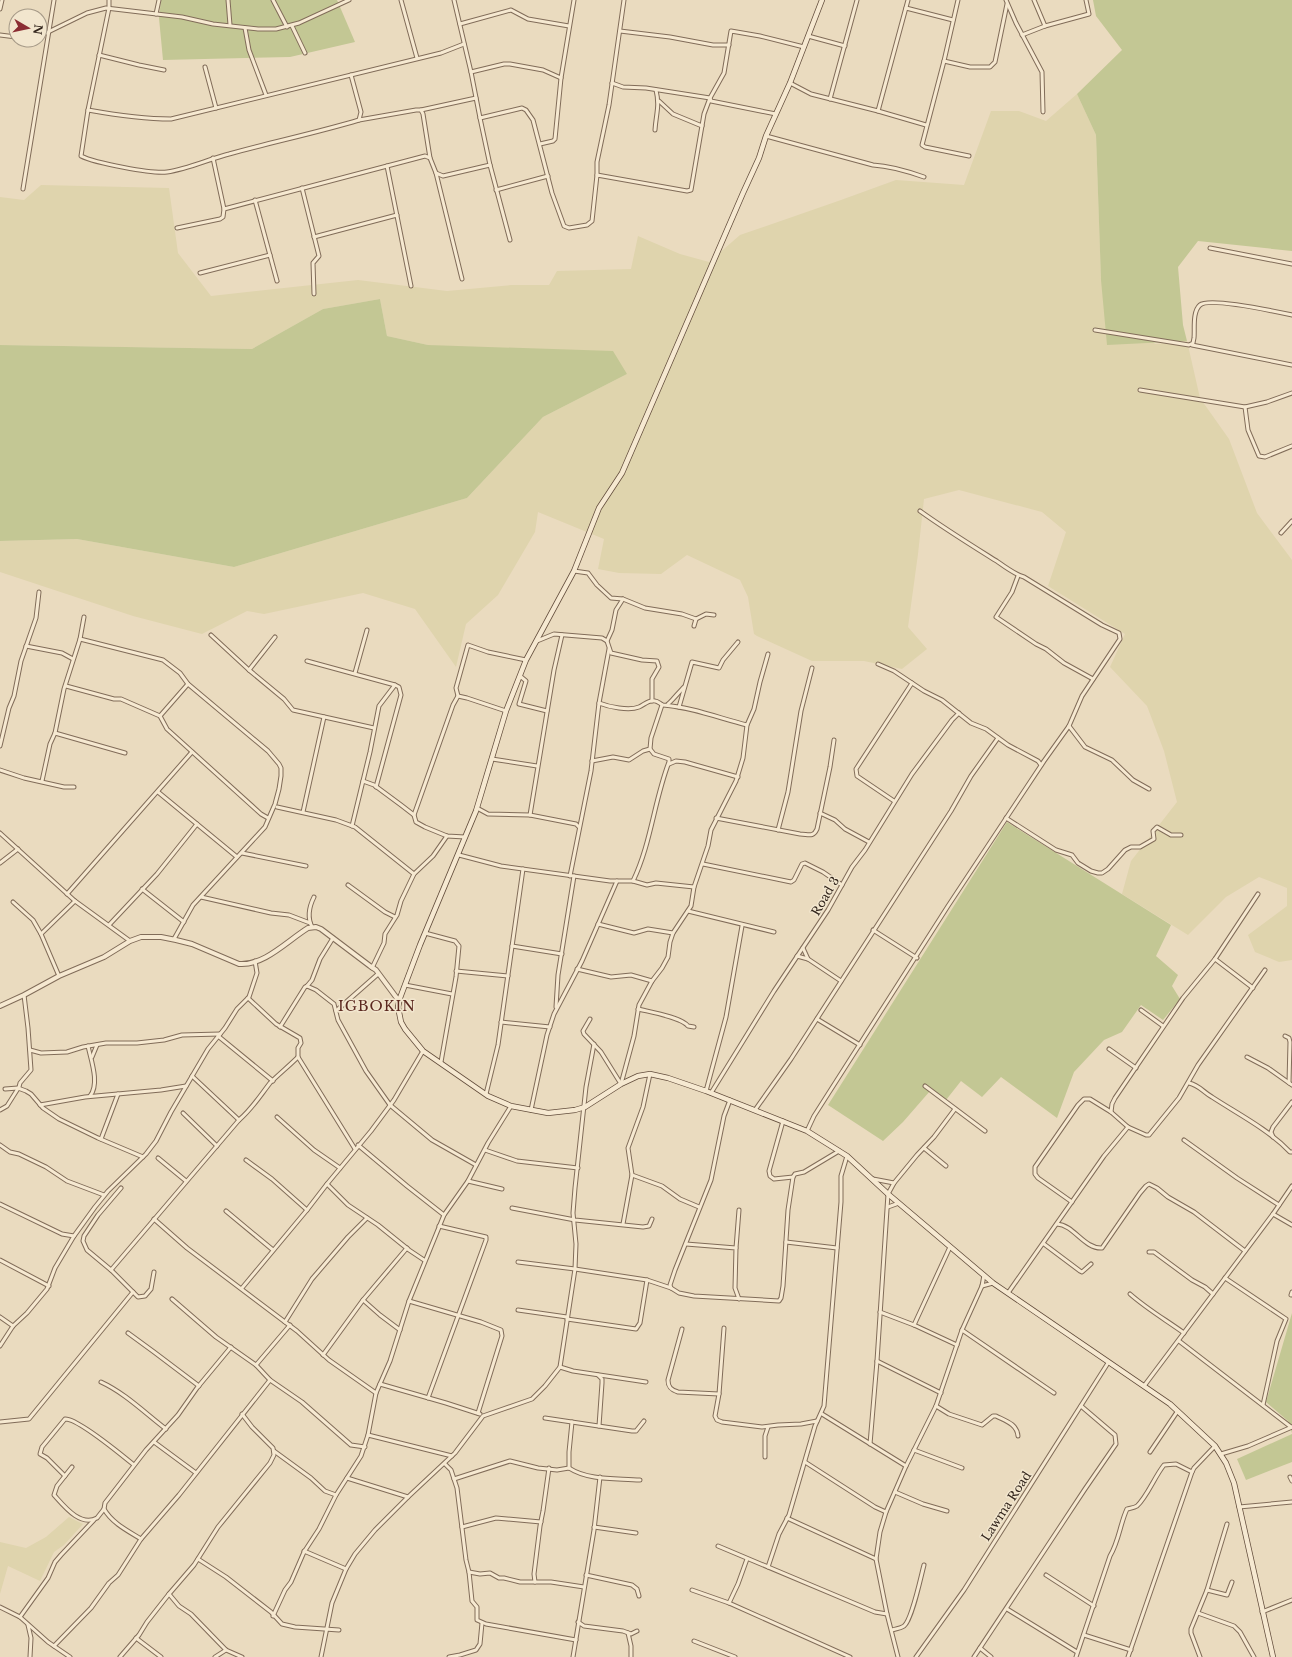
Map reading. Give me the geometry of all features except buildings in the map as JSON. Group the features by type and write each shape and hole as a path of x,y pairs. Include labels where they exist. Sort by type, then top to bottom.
{"main road":[{"path":"822,0 790,83 766,136 759,158 742,193 622,473 599,508 574,571 526,660 506,711 477,808 405,984 399,1001 398,1014 405,1029 423,1051 486,1094 511,1106 531,1110 557,1112 585,1107 621,1084 638,1076 650,1074 668,1078 708,1092 807,1131 847,1156 888,1194 993,1283 1170,1404 1215,1446 1229,1469 1273,1657"}],"street":[{"path":"0,9 2,0"},
{"path":"48,33 54,0"},
{"path":"109,0 109,8 100,56 80,154 83,157 116,166 154,172 178,169 213,158 359,120 421,110 476,98"},
{"path":"156,14 159,0"},
{"path":"228,0 230,25"},
{"path":"273,0 287,27"},
{"path":"48,33 87,13 109,8 182,17 213,24 245,28 276,29 292,26 349,0"},
{"path":"401,0 417,58"},
{"path":"454,0 471,72 490,165 510,240"},
{"path":"540,144 553,141 555,139 561,78 574,0"},
{"path":"480,118 525,108 533,120 548,176 564,226 569,228 587,225 592,221 597,162 609,105 624,0"},
{"path":"830,99 858,0"},
{"path":"878,111 908,0"},
{"path":"958,0 944,61 922,144 925,147 969,156"},
{"path":"1006,0 1042,72 1043,112"},
{"path":"1034,0 1045,26"},
{"path":"1022,34 1089,14 1086,0"},
{"path":"944,61 970,67 990,67 993,65 995,62 1007,4"},
{"path":"906,8 953,20"},
{"path":"460,24 511,10 528,19 569,26"},
{"path":"292,26 305,53"},
{"path":"245,28 249,50 266,95"},
{"path":"620,31 670,37 713,45 729,45"},
{"path":"597,175 661,188 689,191 692,188 702,126 710,98 724,73 731,31 760,36 804,47"},
{"path":"808,36 845,46"},
{"path":"88,110 149,119 171,118 441,53 464,44"},
{"path":"23,189 46,48"},
{"path":"100,56 139,66 164,70"},
{"path":"471,72 510,64 543,70 561,78"},
{"path":"205,67 216,108"},
{"path":"350,75 361,112 359,120"},
{"path":"612,83 623,87 710,98 711,102 777,114"},
{"path":"790,83 811,94 926,125"},
{"path":"654,130 659,101 656,90"},
{"path":"659,101 673,114 702,126"},
{"path":"421,110 423,114 430,158 436,173 462,279"},
{"path":"766,136 873,165 906,170 924,177"},
{"path":"224,209 425,156 430,158"},
{"path":"177,228 224,217 224,209 213,158"},
{"path":"436,173 443,176 490,165"},
{"path":"387,166 411,286"},
{"path":"496,190 548,176"},
{"path":"302,188 319,256 312,263 314,294"},
{"path":"255,200 277,281"},
{"path":"314,236 397,215"},
{"path":"1210,248 1292,264"},
{"path":"200,273 270,255"},
{"path":"1191,345 1194,338 1197,310 1203,303 1222,302 1292,315"},
{"path":"1095,330 1191,345 1292,365"},
{"path":"1140,390 1245,407 1267,402 1292,393"},
{"path":"1245,407 1248,430 1259,456 1265,457 1292,446"},
{"path":"807,1131 814,1116 917,958 948,906 1041,765 1069,726 1077,706 1120,639 1119,633 1102,625 1024,577 1018,576 1014,571 987,556 920,511"},
{"path":"1281,533 1292,521"},
{"path":"574,571 588,573 597,585 610,597 623,599 645,608 678,613 696,618 706,614 714,615"},
{"path":"1018,576 1012,592 996,617 1046,649 1064,663 1093,679"},
{"path":"0,746 9,708 14,696 20,661 36,618 39,592"},
{"path":"623,599 616,610 612,630 607,641 609,649 611,653 618,655 658,661 659,667 652,679 652,701"},
{"path":"42,781 50,744 55,733 73,659 80,640 84,617"},
{"path":"694,626 696,618"},
{"path":"355,673 367,630"},
{"path":"211,635 249,670 284,699 291,708 374,728"},
{"path":"535,642 556,635 592,636 602,638 607,641"},
{"path":"556,635 560,640"},
{"path":"530,815 537,766 562,635"},
{"path":"249,670 275,637"},
{"path":"80,640 163,660 180,673 188,684 268,751 281,768 279,789 275,804 262,830 193,905 174,939"},
{"path":"679,707 692,662 719,668 723,660 738,642"},
{"path":"414,815 453,705 458,696 456,688 468,645 488,652 526,660"},
{"path":"26,646 62,653 73,659"},
{"path":"556,1010 579,827 592,761 599,703 609,649"},
{"path":"621,1084 634,1036 638,1009 652,981 657,976 665,962 673,933 691,906 694,887 708,846 709,834 716,818 733,790 738,777 744,758 747,725 754,709 768,654"},
{"path":"307,661 355,673 399,687 400,695 376,786"},
{"path":"878,664 894,671 942,700 971,723 986,729 998,738 1038,761 1041,765"},
{"path":"778,830 788,792 801,711 812,668"},
{"path":"520,676 526,682 519,704 547,711"},
{"path":"894,801 857,776 856,769 912,683"},
{"path":"160,716 188,684"},
{"path":"352,826 379,706 395,685"},
{"path":"66,686 114,699 121,699 160,716 167,729 261,814 268,818"},
{"path":"668,704 671,703 673,698 684,686"},
{"path":"458,696 506,711"},
{"path":"599,703 613,707 634,708 655,701 662,705 668,704 747,725"},
{"path":"633,881 638,871 669,764 669,760 654,754 650,749 651,738 662,705"},
{"name":"Road 3","path":"708,1092 828,910 852,867 860,857 894,801 940,735 959,713"},
{"path":"303,812 324,717"},
{"path":"1069,726 1085,747 1112,760 1133,780 1149,789"},
{"path":"55,733 125,753"},
{"path":"755,1110 841,981 951,811 971,776 998,738"},
{"path":"716,818 811,836 814,835 817,830 834,740"},
{"path":"592,761 613,757 629,760 643,751 650,749"},
{"path":"67,894 192,752"},
{"path":"492,759 537,766"},
{"path":"669,764 676,761 685,762 738,777"},
{"path":"1038,761 1044,761"},
{"path":"0,770 24,778 64,787 74,787"},
{"path":"363,781 369,782 376,786 414,815 414,818 419,824 447,836 465,837"},
{"path":"158,792 237,858"},
{"path":"277,806 352,826 414,874"},
{"path":"477,808 492,815 530,815 576,824 579,827"},
{"path":"820,813 869,842"},
{"path":"1006,818 1056,850 1072,854 1078,862 1091,871 1098,873 1102,873 1108,869 1125,850 1131,847 1140,847 1154,840 1153,833 1157,827 1171,835 1181,835"},
{"path":"576,824 581,821"},
{"path":"109,924 157,874 197,824"},
{"path":"0,834 75,901 130,940"},
{"path":"372,968 384,943 385,934 396,917 414,874 433,856 447,836"},
{"path":"0,863 18,849"},
{"path":"242,853 306,866"},
{"path":"459,855 494,864 572,876 610,881 633,881 647,886 656,883 694,887"},
{"path":"703,864 791,882 794,880 802,864 805,863 823,872 842,885"},
{"path":"486,1094 502,1022 523,869"},
{"path":"531,1110 550,1027 556,1010 577,969 617,881"},
{"path":"348,885 385,912 396,917"},
{"path":"142,889 184,922"},
{"path":"1111,1112 1113,1101 1163,1026 1215,958 1258,894"},
{"path":"201,897 271,913 289,915 321,929 372,968 399,1001"},
{"path":"311,925 310,905 314,897"},
{"path":"41,934 75,901"},
{"path":"13,902 33,920 41,934 59,976"},
{"path":"688,911 742,926 774,932"},
{"path":"598,924 634,933 648,929 673,933"},
{"path":"0,1006 59,976 104,957 130,940 141,937 150,936 174,939 192,944 239,964 246,964 270,954 311,925"},
{"path":"708,1092 726,1017 742,926"},
{"path":"873,930 917,958"},
{"path":"425,933 457,942 459,946 441,1062"},
{"path":"280,1027 306,986 312,980 320,959 333,938"},
{"path":"512,946 562,954"},
{"path":"803,948 808,959"},
{"path":"797,956 808,959 841,981"},
{"path":"1215,958 1253,988"},
{"path":"0,1346 13,1326 27,1313 49,1286 55,1268 74,1236 104,1195 143,1157 156,1141 208,1049 237,1009 248,998 257,973 255,961"},
{"path":"577,969 611,977 631,975 652,981"},
{"path":"1072,1202 1038,1178 1035,1174 1035,1167 1084,1099 1091,1099 1111,1112 1128,1127 1149,1135 1189,1084 1198,1065 1265,970"},
{"path":"456,971 508,976"},
{"path":"336,1011 378,974"},
{"path":"312,980 314,989"},
{"path":"405,984 452,994"},
{"path":"306,986 314,989 334,1004 338,1020 366,1071 390,1105 432,1140 476,1165"},
{"path":"0,1110 7,1106 23,1079 31,1070 24,995"},
{"path":"248,998 280,1027 298,1036 301,1040 298,1048 298,1057 355,1149"},
{"path":"638,1009 676,1019 686,1023 688,1026 694,1027"},
{"path":"1141,1010 1163,1026"},
{"path":"590,1019 583,1031 584,1034 601,1052 621,1084"},
{"path":"816,1019 860,1045"},
{"path":"502,1022 550,1027"},
{"path":"30,1050 41,1053 67,1052 106,1043 137,1043 164,1040 182,1035 219,1035 273,1081"},
{"path":"1285,1036 1290,1039 1291,1084"},
{"path":"321,1657 332,1603 346,1569 355,1554 375,1530 408,1497 445,1464 483,1416 532,1399 546,1386 560,1367 577,1255 575,1220 573,1212 594,1044"},
{"path":"91,1058 97,1045"},
{"path":"88,1046 94,1082 93,1095"},
{"path":"1109,1049 1136,1068"},
{"path":"242,1288 308,1210 390,1105 423,1051"},
{"path":"111,1270 239,1120 249,1112 273,1081 298,1057"},
{"path":"1247,1057 1268,1068 1291,1084"},
{"path":"623,1224 632,1175 628,1148 639,1121 650,1074"},
{"path":"192,1076 239,1120"},
{"path":"1189,1084 1198,1086 1262,1129 1290,1152 1292,1152"},
{"path":"40,1105 45,1105 49,1102 93,1095 161,1090 186,1086"},
{"path":"925,1086 985,1131"},
{"path":"5,1090 18,1088 31,1094 45,1110 59,1119 143,1157"},
{"path":"101,1139 118,1094"},
{"path":"670,1288 675,1270 712,1176 724,1116 730,1100"},
{"path":"1273,1138 1271,1132 1273,1127 1292,1102"},
{"path":"45,1105 45,1110"},
{"path":"273,1616 285,1590 291,1582 304,1551 319,1529 336,1494 357,1464 365,1447 376,1393 400,1330 408,1301 444,1215 468,1181 484,1150 511,1106"},
{"path":"870,1444 877,1361 882,1260 888,1194 894,1183 934,1137 955,1109"},
{"path":"183,1113 217,1146"},
{"path":"277,1118 314,1150 340,1168"},
{"path":"782,1121 769,1171 770,1176 774,1179 793,1177 795,1174 804,1172 839,1151"},
{"path":"1008,1293 1044,1244 1104,1156 1128,1127"},
{"path":"1184,1140 1237,1178 1279,1205"},
{"path":"0,1145 10,1152 19,1154 46,1167 67,1181 104,1195"},
{"path":"358,1145 444,1215"},
{"path":"924,1148 946,1166"},
{"path":"484,1150 517,1161 578,1168"},
{"path":"768,1566 787,1518 815,1426 822,1414 825,1402 841,1176 847,1156"},
{"path":"158,1158 186,1181"},
{"path":"246,1160 272,1179 308,1210"},
{"path":"632,1175 662,1186 680,1199 699,1207"},
{"path":"518,1262 647,1280 670,1288 679,1293 694,1296 778,1302 780,1300 788,1210 793,1177"},
{"path":"871,1179 894,1183"},
{"path":"468,1181 502,1189"},
{"path":"327,1184 348,1206 367,1218 424,1260"},
{"path":"1057,1224 1065,1225 1094,1247 1102,1248 1140,1193 1149,1184 1194,1212 1245,1251"},
{"path":"1144,1386 1273,1214 1292,1186"},
{"path":"121,1188 98,1215 84,1236 83,1241 87,1250 111,1270 138,1297 145,1296 151,1289 154,1272"},
{"path":"888,1207 899,1203"},
{"path":"0,1204 62,1234 74,1236"},
{"path":"512,1208 575,1220 612,1225 623,1224 646,1227 650,1225 652,1219"},
{"path":"739,1210 735,1288 739,1300"},
{"path":"226,1211 273,1250"},
{"path":"1273,1214 1292,1225"},
{"path":"285,1322 312,1279 348,1237 367,1218"},
{"path":"154,1219 187,1248 242,1288 290,1326 323,1355 376,1393"},
{"path":"428,1398 457,1315 486,1240 486,1237 439,1226"},
{"path":"786,1242 836,1248"},
{"path":"686,1244 736,1248"},
{"path":"1044,1244 1082,1272 1091,1264"},
{"path":"914,1325 950,1247"},
{"path":"323,1355 363,1300 407,1248"},
{"path":"1149,1252 1154,1252 1213,1294"},
{"path":"0,1260 49,1286"},
{"path":"898,1657 887,1614 876,1559 880,1532 886,1512 906,1466 936,1406 962,1330 982,1286 984,1275"},
{"path":"1225,1278 1286,1320 1277,1341 1263,1405"},
{"path":"518,1310 636,1329 640,1323 647,1280"},
{"path":"982,1286 993,1283"},
{"path":"0,1422 29,1419 133,1292"},
{"path":"1130,1294 1184,1333"},
{"path":"172,1299 216,1337 256,1365 270,1380 302,1402 351,1444 365,1447"},
{"path":"363,1300 400,1330"},
{"path":"408,1301 481,1322 501,1330 502,1336 478,1413"},
{"path":"880,1312 914,1325 957,1345"},
{"path":"0,1318 13,1326"},
{"path":"256,1365 290,1326"},
{"path":"724,1328 720,1394 715,1416 718,1421 753,1427 768,1427 817,1421"},
{"path":"682,1329 668,1380 668,1385 673,1391 678,1392 720,1394"},
{"path":"962,1330 1054,1393"},
{"path":"128,1333 199,1386"},
{"path":"1179,1341 1291,1427 1248,1446 1221,1454"},
{"path":"20,1617 48,1578 55,1562 99,1516 104,1509 105,1503 134,1465 166,1429 231,1347"},
{"path":"877,1361 941,1393"},
{"name":"Lawma Road","path":"916,1657 964,1590 982,1559 1108,1363"},
{"path":"560,1367 598,1375 646,1382"},
{"path":"598,1375 602,1379 599,1426"},
{"path":"54,1646 91,1608 109,1583 118,1575 141,1539 270,1380"},
{"path":"101,1382 123,1395 166,1429"},
{"path":"380,1384 478,1413 483,1416"},
{"path":"936,1406 949,1414 982,1425 993,1416 996,1416 1014,1426 1018,1430 1018,1436"},
{"path":"974,1657 1007,1609 1077,1500 1116,1444 1115,1435 1081,1406"},
{"path":"1150,1452 1177,1412"},
{"path":"242,1414 252,1427 272,1446 274,1451 311,1478 325,1491 336,1494"},
{"path":"822,1414 906,1466"},
{"path":"545,1418 632,1431 636,1431 644,1421"},
{"path":"65,1476 47,1458 40,1454 42,1447 65,1419 70,1419 90,1432 134,1465"},
{"path":"569,1468 572,1422"},
{"path":"808,1423 815,1426"},
{"path":"765,1457 765,1436 768,1427"},
{"path":"368,1435 452,1456"},
{"path":"154,1442 196,1473"},
{"path":"1128,1657 1192,1472 1215,1446"},
{"path":"914,1450 962,1468"},
{"path":"120,1657 198,1559 218,1527 270,1463 274,1455 274,1451"},
{"path":"454,1479 510,1460 538,1468 557,1470 569,1468 577,1473 600,1477 640,1480"},
{"path":"805,1462 875,1507 886,1512"},
{"path":"445,1464 451,1470 454,1479 469,1572 472,1601 477,1607 477,1620 483,1625 576,1640"},
{"path":"1076,1657 1110,1556 1117,1542 1119,1528 1128,1509 1138,1505 1152,1485 1158,1472 1164,1465 1176,1464 1192,1472"},
{"path":"72,1467 57,1486 54,1495 69,1511 75,1515 85,1520 94,1520"},
{"path":"536,1582 534,1574 549,1468"},
{"path":"573,1657 594,1527 600,1477"},
{"path":"1290,1477 1292,1482"},
{"path":"347,1478 408,1497"},
{"path":"895,1492 922,1504 947,1511"},
{"path":"1239,1507 1292,1502"},
{"path":"104,1509 106,1513 125,1530 141,1539"},
{"path":"462,1527 496,1518 541,1522"},
{"path":"787,1518 876,1559"},
{"path":"1200,1657 1191,1634 1207,1590 1227,1524"},
{"path":"594,1527 636,1534"},
{"path":"718,1546 875,1612 887,1614"},
{"path":"304,1551 346,1569"},
{"path":"198,1559 226,1577 282,1624 288,1626 339,1630"},
{"path":"729,1603 747,1559"},
{"path":"892,1630 904,1626 907,1623 914,1605 924,1565"},
{"path":"469,1572 480,1574 490,1573 499,1578 520,1582 551,1582 584,1587"},
{"path":"586,1575 632,1585 637,1589 640,1596"},
{"path":"1046,1575 1094,1606"},
{"path":"1207,1590 1227,1595 1232,1582"},
{"path":"692,1590 729,1603 850,1657"},
{"path":"169,1594 178,1606 191,1614 226,1650 242,1657"},
{"path":"1262,1612 1292,1600"},
{"path":"0,1607 20,1617 54,1646 70,1657"},
{"path":"1007,1609 1077,1652"},
{"path":"1198,1613 1234,1626 1240,1632 1253,1657"},
{"path":"578,1622 584,1626 623,1631 631,1634 637,1631"},
{"path":"28,1625 30,1657"},
{"path":"449,1657 476,1650 480,1644 483,1625"},
{"path":"628,1633 631,1646 631,1657"},
{"path":"1084,1635 1131,1650"},
{"path":"136,1638 161,1657"},
{"path":"694,1641 735,1657"},
{"path":"980,1648 991,1657"},
{"path":"215,1657 226,1650"}],"shaded area":[{"path":"1077,94 1096,135 1101,280 1155,344 1187,341 1200,398 1229,439 1257,513 1292,560 1292,960 1279,962 1255,952 1248,935 1287,906 1287,888 1259,877 1226,897 1188,935 1122,894 1131,861 1177,802 1164,751 1147,706 1110,667 1125,634 1048,586 1066,532 1042,512 959,490 924,499 908,627 927,649 902,669 864,661 812,661 757,636 754,634 748,597 740,580 687,555 661,574 619,573 598,569 604,539 538,512 535,532 498,595 466,624 456,667 415,609 363,593 264,614 247,611 202,634 133,616 0,572 0,541 77,539 234,567 467,498 543,417 627,374 428,345 387,336 380,299 323,309 252,349 0,345 0,197 24,200 41,185 169,188 178,253 211,296 358,280 447,291 512,285 549,285 557,271 631,269 638,236 680,254 709,262 740,235 896,180 964,185 991,111 1019,111 1046,121"},
{"path":"69,1517 83,1524 64,1545 54,1552 40,1581 8,1566 0,1594 0,1542 26,1548 46,1537"}],"green space":[{"path":"161,0 337,0 355,42 290,57 163,60 159,18"},
{"path":"1093,0 1292,0 1292,251 1198,241 1178,267 1183,325 1187,341 1107,345 1101,280 1096,135 1077,94 1122,50 1096,16"},
{"path":"380,299 387,336 428,345 613,351 627,374 543,417 467,498 234,567 77,539 0,541 0,345 252,349 323,309"},
{"path":"1007,822 1171,925 1156,956 1178,975 1172,986 1180,999 1163,1020 1141,1005 1122,1032 1104,1040 1074,1072 1057,1118 1001,1077 982,1097 961,1081 946,1100 930,1091 903,1122 883,1141 828,1105"},
{"path":"1292,1313 1292,1433 1288,1421 1266,1402"},
{"path":"1292,1434 1292,1462 1246,1480 1237,1459"}],"district":[{"name":"IGBOKIN","path":"377,1006"}]}
